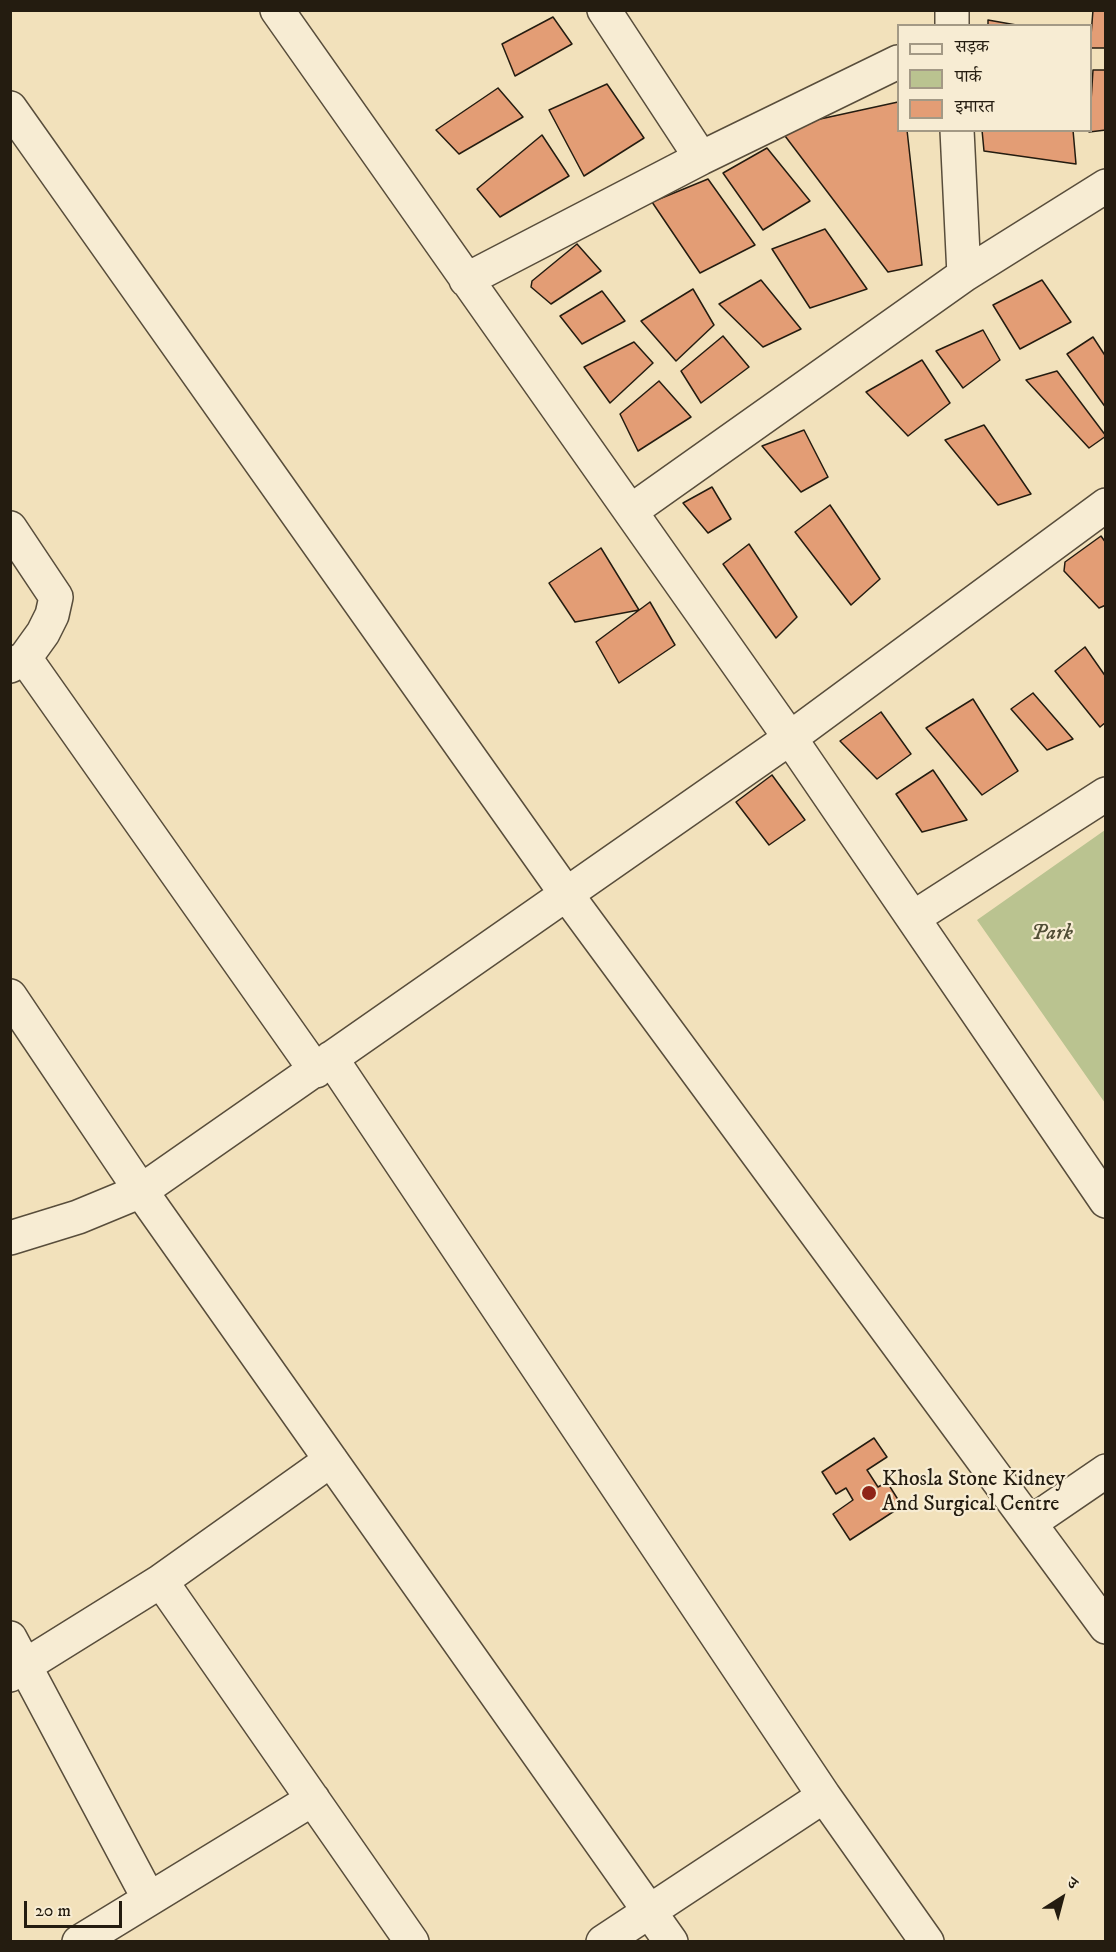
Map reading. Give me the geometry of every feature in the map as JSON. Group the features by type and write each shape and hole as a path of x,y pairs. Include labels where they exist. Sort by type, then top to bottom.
{"street":[{"path":"277,10 790,738 1106,1201"},
{"path":"604,10 701,158"},
{"path":"466,280 701,158 897,62"},
{"path":"10,108 567,895 1106,1627"},
{"path":"957,132 964,274"},
{"path":"631,512 909,316 964,274 1106,186"},
{"path":"10,1238 78,1217 141,1191 790,738 1106,505"},
{"path":"10,528 56,597 52,615 43,633 18,662 323,1065 824,1796 927,1941"},
{"path":"913,918 1106,794"},
{"path":"10,996 141,1191 671,1941"},
{"path":"149,1899 16,1660 162,1581 331,1460"},
{"path":"1030,1523 1106,1471"},
{"path":"162,1581 412,1941"},
{"path":"603,1941 824,1796"},
{"path":"79,1941 313,1799"}],"green space":[{"name":"Park","path":"1105,830 1105,1103 977,920"}],"building":[{"path":"1093,10 1106,10 1106,48 1092,48"},
{"path":"553,17 572,44 515,76 502,44"},
{"path":"988,20 1011,24 988,24"},
{"path":"1093,70 1106,70 1106,130 1092,132"},
{"path":"607,84 644,138 584,176 549,110"},
{"path":"498,88 523,117 459,154 436,130"},
{"path":"897,102 897,132 907,132 922,265 888,272 779,128"},
{"path":"982,132 1073,132 1076,164 984,151"},
{"path":"542,135 569,176 500,217 477,189"},
{"path":"767,148 810,201 763,230 723,173"},
{"path":"708,179 755,245 700,273 652,202"},
{"path":"825,229 867,289 810,308 772,249"},
{"path":"577,244 601,271 551,304 531,287 532,281"},
{"path":"761,280 801,329 763,347 719,304"},
{"path":"1042,280 1071,322 1020,349 993,305"},
{"path":"693,289 714,325 676,361 641,321"},
{"path":"602,291 625,321 582,344 560,316"},
{"path":"983,330 1000,360 963,388 936,351"},
{"path":"723,336 749,367 701,403 681,371"},
{"path":"1093,337 1106,357 1106,408 1067,354"},
{"path":"634,342 653,363 610,403 584,367"},
{"path":"922,360 950,403 908,436 866,392"},
{"path":"1057,371 1106,436 1089,448 1026,380"},
{"path":"659,381 691,417 638,451 620,414"},
{"path":"984,425 1031,494 998,505 945,440"},
{"path":"804,430 828,477 801,492 762,446"},
{"path":"712,487 731,519 708,533 683,503"},
{"path":"830,505 880,579 851,605 795,532"},
{"path":"1101,536 1106,543 1106,605 1099,608 1064,571 1065,562"},
{"path":"749,544 797,617 776,638 723,564"},
{"path":"601,548 639,610 575,622 549,583"},
{"path":"650,602 675,645 619,683 596,642"},
{"path":"1085,647 1106,677 1106,722 1100,727 1055,671"},
{"path":"1033,693 1073,739 1047,750 1011,709"},
{"path":"973,699 1018,771 982,795 926,728"},
{"path":"881,712 911,754 877,779 840,741"},
{"path":"933,770 967,820 922,832 896,794"},
{"path":"772,775 805,820 769,845 736,802"},
{"path":"874,1438 887,1457 867,1470 878,1487 887,1482 902,1506 850,1540 833,1514 853,1500 846,1488 836,1494 822,1472"}],"place":[{"name":"Khosla Stone Kidney And Surgical Centre","path":"869,1493"}]}
